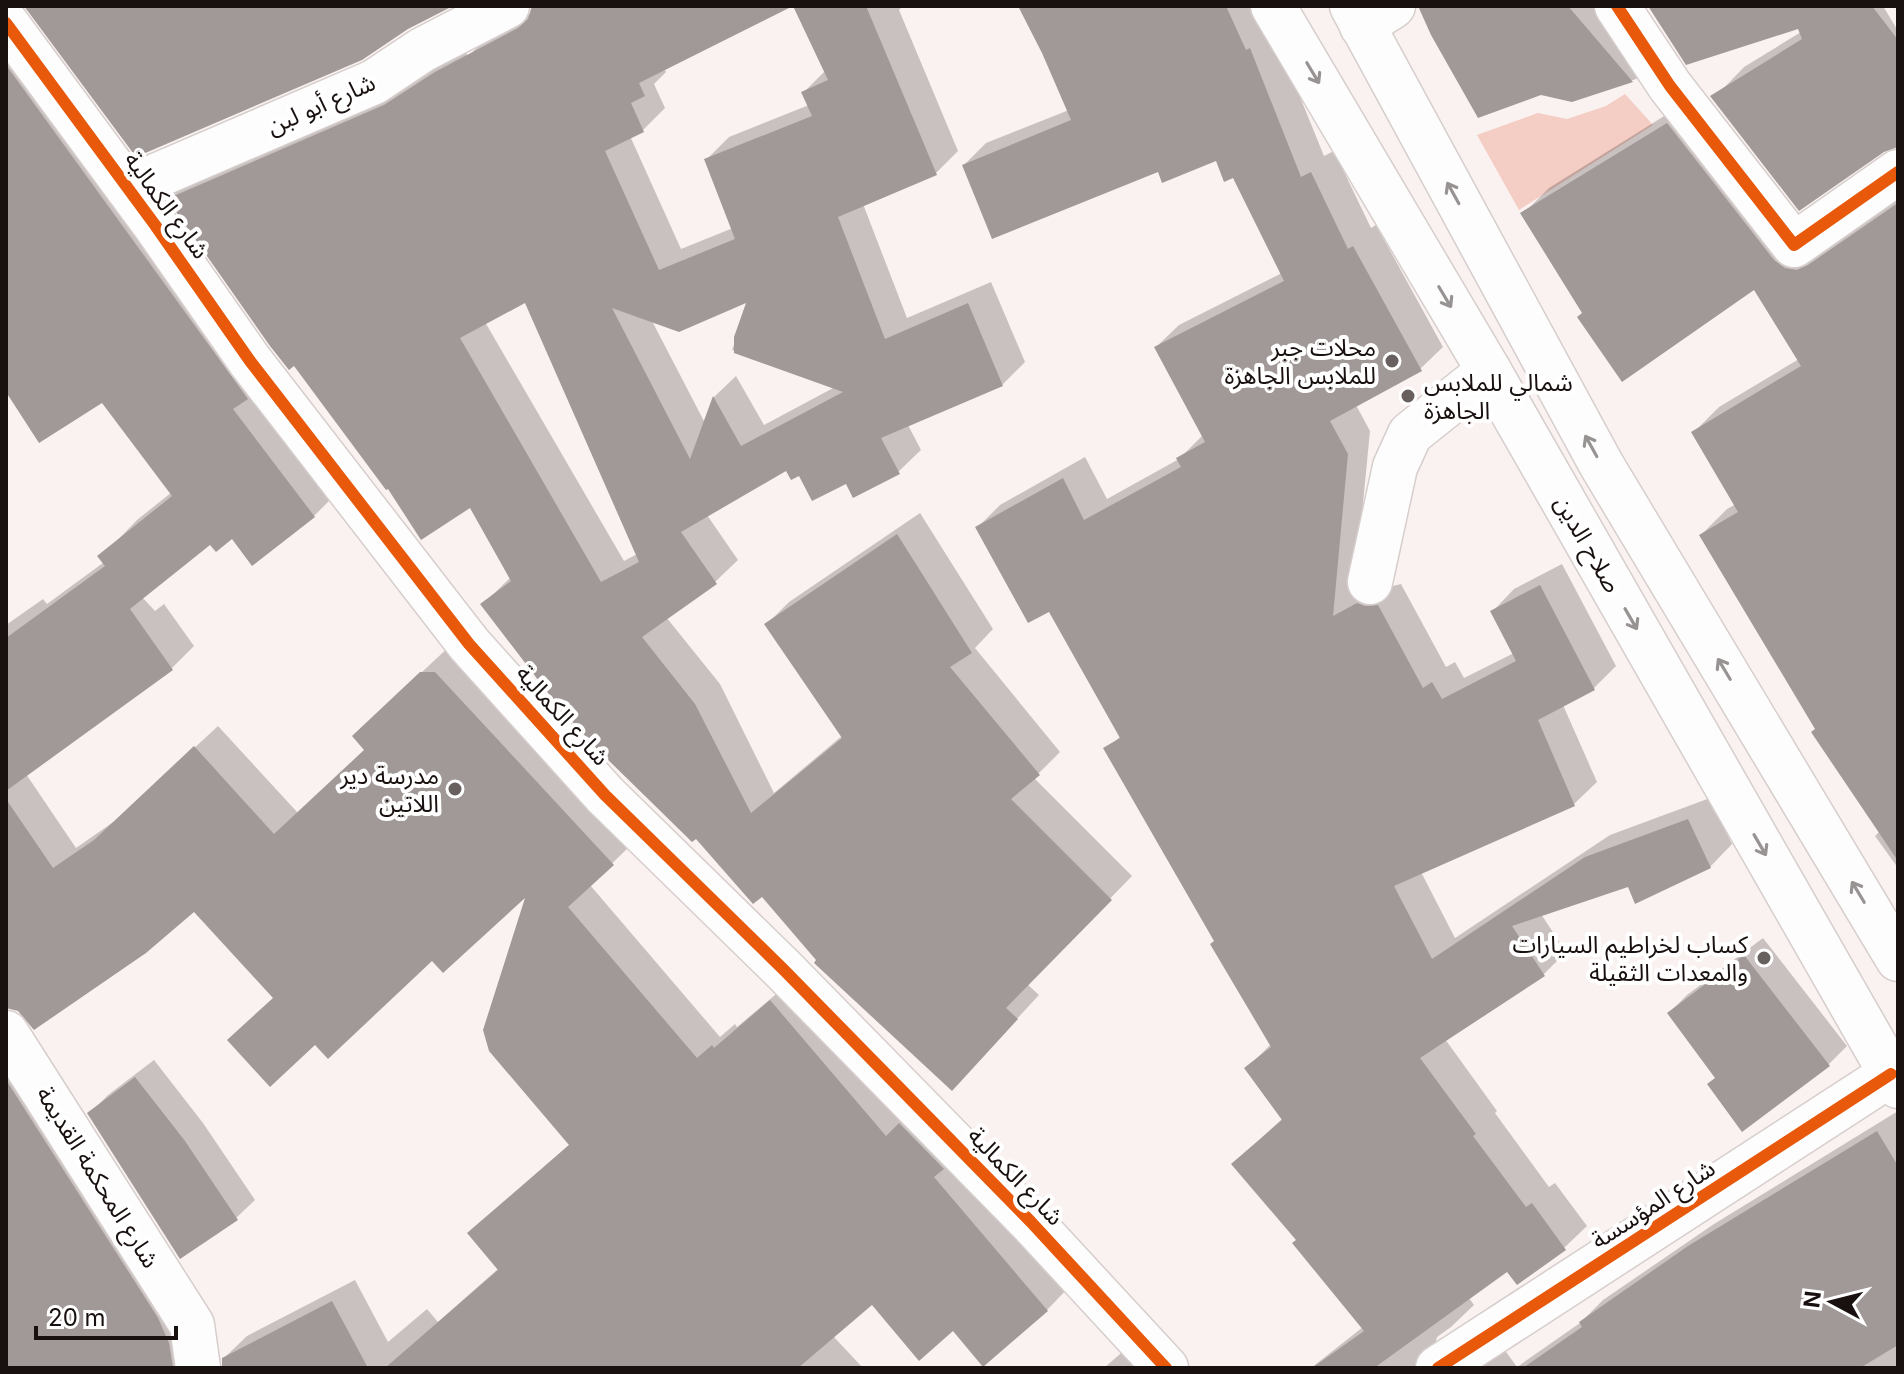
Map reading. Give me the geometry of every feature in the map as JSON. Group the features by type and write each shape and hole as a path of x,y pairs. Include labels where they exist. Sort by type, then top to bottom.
{"main road":[{"name":"شارع أبو لبن","path":"128,188 374,82 422,50 507,6"},
{"name":"صلاح الدين","path":"1273,6 1489,371 1894,1080"},
{"path":"1617,6 1670,86 1794,245 1898,172"},
{"path":"1369,13 1601,464 1898,959"},
{"name":"شارع الكمالية","path":"6,23 250,361 469,644 605,795 784,970 1031,1222 1166,1368"},
{"path":"1370,582 1395,467 1410,434 1489,371"},
{"name":"شارع المحكمة القديمة","path":"6,1033 192,1325 198,1368"},
{"name":"شارع المؤسسة","path":"1438,1368 1894,1080"}],"shaded area":[{"path":"1625,94 1653,125 1519,210 1477,135 1538,113 1567,119 1606,106"}],"building":[{"path":"24,6 453,6 408,29 362,60 136,157"},
{"path":"532,6 793,6 866,6 937,175 838,217 885,339 968,303 1003,386 881,438 900,474 853,498 846,484 812,501 799,476 791,480 786,471 681,532 717,584 642,637 695,704 751,813 842,738 764,624 897,534 972,653 950,667 1040,775 1011,799 1112,900 1006,1008 1018,1019 952,1091 814,963 816,960 762,897 753,904 696,839 692,842 558,706 480,604 511,581 470,508 421,540 388,489 294,366 289,370 270,346 167,199 384,105 435,72 518,28 528,19","holes":["793,6 828,80 801,92 812,116 704,159 735,239 659,270 605,151 644,132 631,103 645,96 639,83","525,303 639,562 601,582 460,338","746,303 734,337 734,353 843,392 741,446 713,396 690,459 612,308 679,332"]},
{"path":"1018,6 1226,6 1246,50 1250,48 1301,177 1311,172 1348,249 1353,246 1422,371 1330,421 1348,454 1333,616 1357,603 1378,605 1423,688 1432,682 1442,699 1516,661 1490,611 1540,585 1595,690 1538,720 1575,806 1394,886 1432,959 1585,857 1688,819 1711,868 1635,904 1628,887 1512,926 1545,976 1420,1058 1526,1207 1532,1203 1566,1250 1517,1285 1507,1272 1374,1368 1312,1368 1364,1331 1292,1243 1296,1240 1231,1164 1282,1120 1244,1068 1271,1047 1210,944 1214,941 1103,748 1120,738 1049,612 1028,623 975,527 1063,478 1084,520 1181,467 1176,458 1205,442 1154,347 1284,281 1233,178 1224,182 1216,161 1162,183 1158,172 992,239 962,165 1071,120"},
{"path":"1418,6 1568,6 1633,82 1572,102 1541,95 1478,118"},
{"path":"1648,6 1872,6 1898,40 1898,147 1884,152 1799,211 1710,96 1802,39 1798,29 1686,65"},
{"path":"6,65 248,399 233,409 315,517 252,566 232,539 216,552 210,545 130,609 173,670 6,791 6,638 105,566 97,556 172,496 102,403 39,443 6,392"},
{"path":"1667,123 1774,260 1785,268 1797,270 1808,265 1898,203 1898,861 1811,732 1815,729 1699,535 1738,512 1691,432 1801,366 1754,290 1622,382 1577,317 1582,313 1520,213"},
{"path":"420,672 435,672 614,865 568,907 697,1058 712,1045 714,1048 770,1000 886,1136 899,1123 944,1169 934,1177 1048,1311 983,1367 953,1331 919,1361 872,1305 798,1368 385,1368 498,1270 467,1233 569,1145 489,1051 483,1030 525,898 443,973 432,961 328,1059 315,1045 270,1087 227,1040 273,998 194,912 146,953 34,1030 18,1011 6,1008 6,799 53,868 94,840 194,746 274,834 364,750 352,736"},
{"path":"1744,955 1830,1066 1742,1132 1707,1084 1715,1078 1667,1013"},
{"path":"135,1077 185,1141 238,1220 180,1259 87,1113"},
{"path":"6,1080 158,1318 169,1343 173,1368 6,1368"},
{"path":"1877,1131 1898,1166 1898,1345 1860,1368 1523,1368 1582,1327 1579,1322 1688,1246"},
{"path":"332,1301 368,1368 222,1368 222,1358"}],"cycle path":[{"path":"1617,6 1670,86 1794,245 1898,172"},
{"path":"6,23 155,225 250,361 469,644 605,795 784,970 1031,1222 1166,1368"},
{"path":"1438,1368 1891,1074"}],"place":[{"name":"محلات جبر للملابس الجاهزة","path":"1392,361"},
{"name":"شمالي للملابس الجاهزة","path":"1408,396"},
{"name":"مدرسة دير اللاتين","path":"455,789"},
{"name":"كساب لخراطيم السيارات والمعدات الثقيلة","path":"1764,958"}]}
